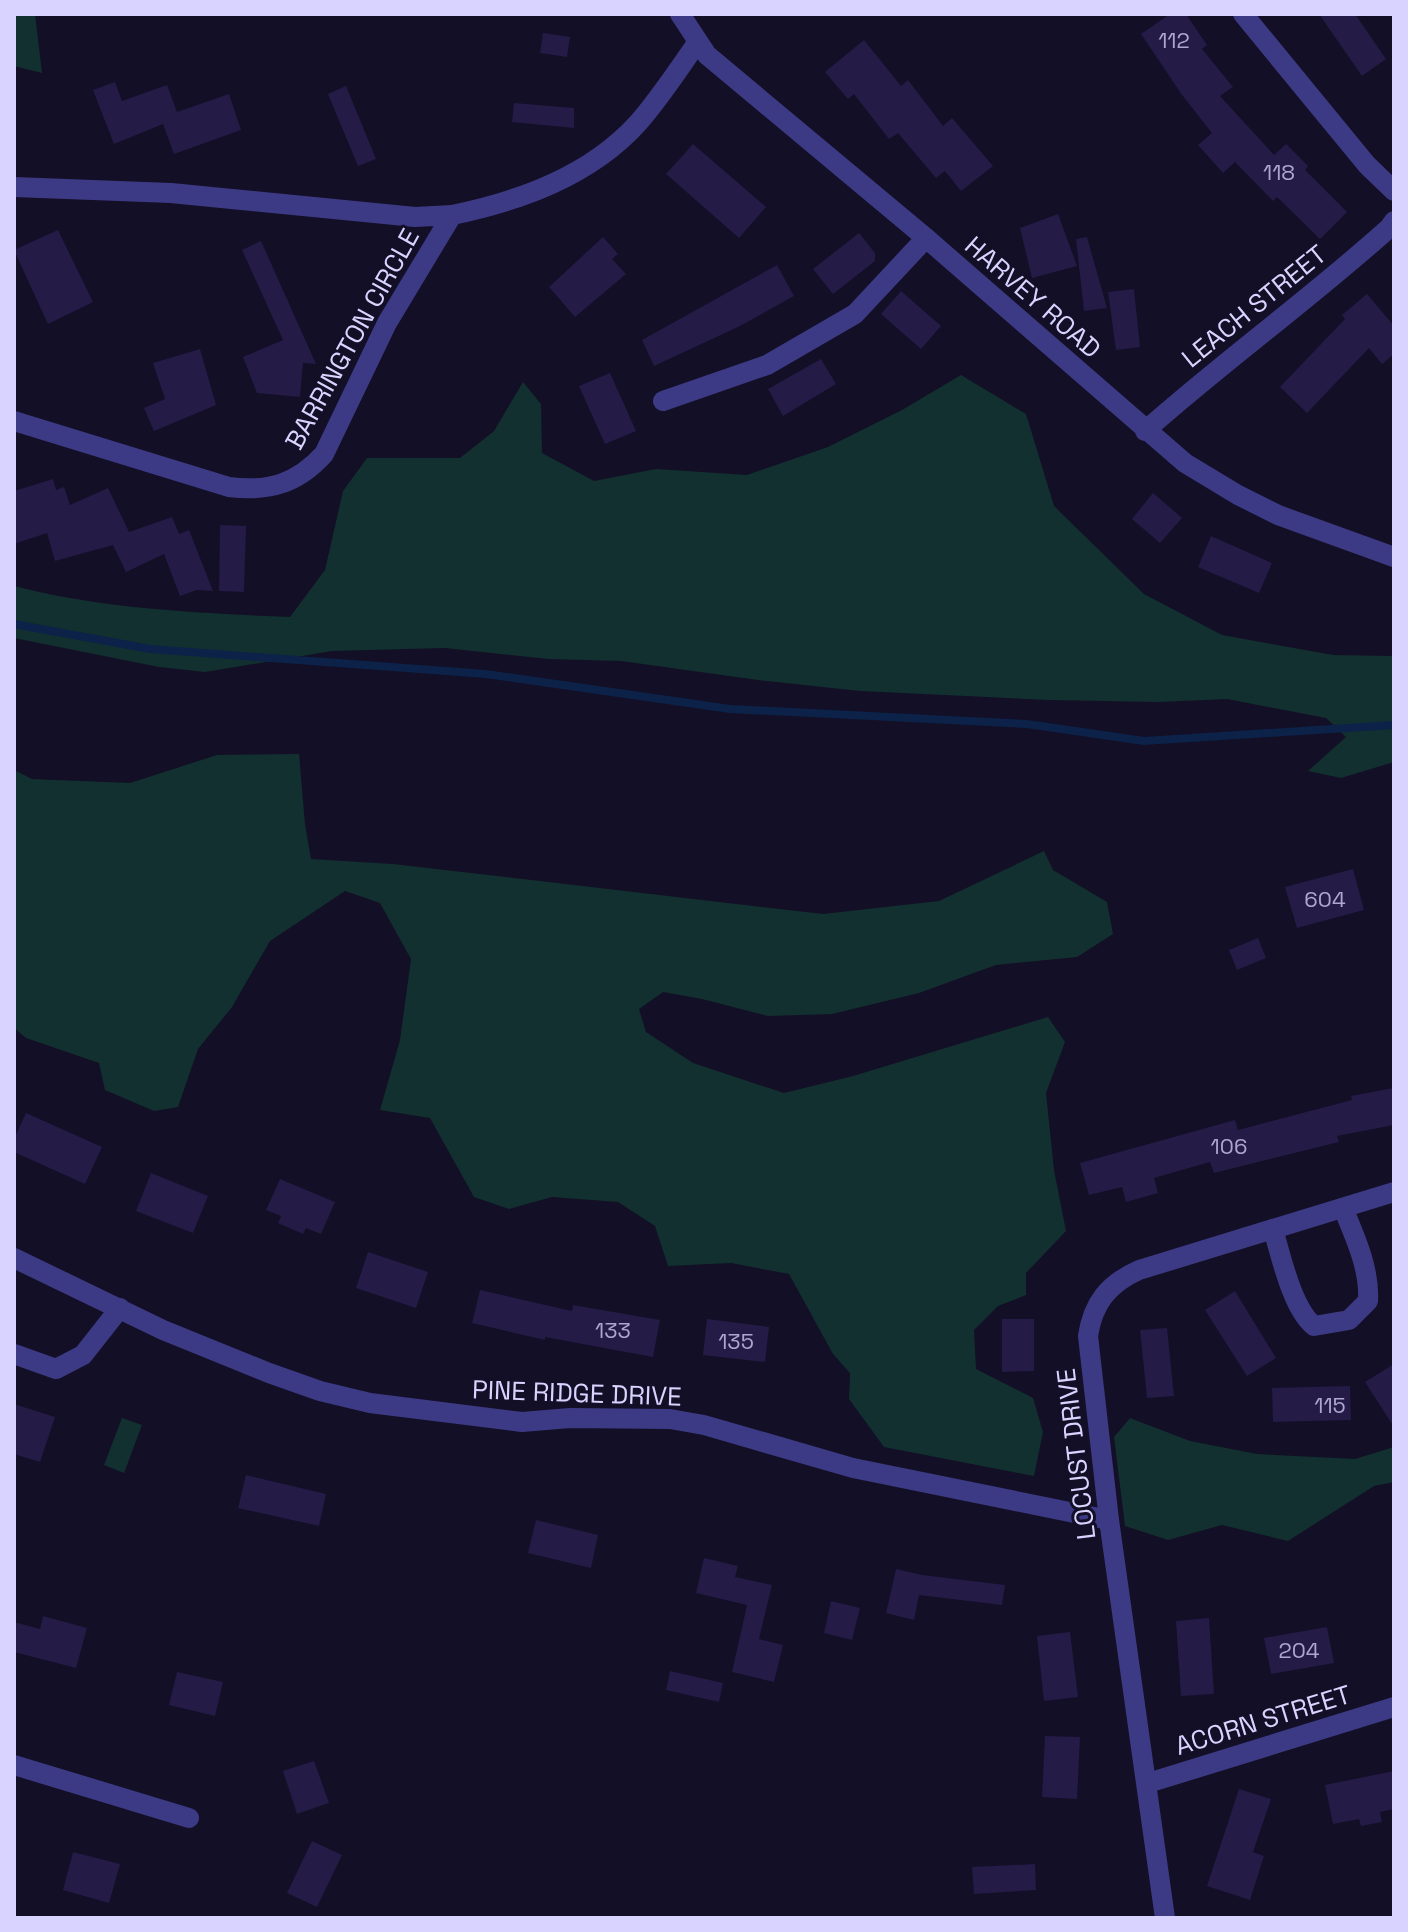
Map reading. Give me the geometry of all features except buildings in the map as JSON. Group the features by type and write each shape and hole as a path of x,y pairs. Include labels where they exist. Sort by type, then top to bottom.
{"street":[{"name":"HARVEY ROAD","path":"680,14 707,55 926,238 1185,463 1264,509 1319,532 1379,549 1394,557"},
{"path":"1243,14 1367,165 1394,191"},
{"name":"BARRINGTON CIRCLE","path":"14,187 171,193 415,217 452,215 503,204 551,185 595,159 635,126 697,43"},
{"name":"BARRINGTON CIRCLE","path":"14,421 229,487 261,489 291,481 309,470 324,454 387,323 452,215"},
{"name":"LEACH STREET","path":"1145,431 1207,376 1332,279 1394,221"},
{"path":"663,401 767,365 855,314 926,238"},
{"name":"LOCUST DRIVE","path":"1165,1918 1109,1520 1088,1336 1091,1319 1098,1302 1109,1288 1139,1270 1394,1192"},
{"path":"1273,1229 1295,1297 1306,1319 1314,1326 1349,1320 1368,1301 1369,1290 1358,1242 1343,1208"},
{"name":"PINE RIDGE DRIVE","path":"14,1258 163,1330 320,1391 370,1403 522,1422 570,1418 670,1419 704,1425 853,1468 1109,1520"},
{"path":"14,1354 56,1369 83,1355 120,1308"},
{"name":"ACORN STREET","path":"1148,1783 1394,1707"},
{"path":"14,1765 189,1818"}],"green space":[{"path":"14,14 35,14 42,73 14,66"},
{"path":"961,375 1026,414 1054,506 1144,594 1222,635 1333,655 1394,656 1394,762 1341,778 1308,771 1346,737 1326,718 1227,699 1159,702 1049,700 860,691 621,661 549,659 445,648 332,651 205,672 159,667 14,638 14,586 116,605 290,617 325,570 343,491 367,458 460,458 494,431 523,382 541,404 542,453 594,481 656,469 747,475 828,447 902,410"},
{"path":"299,754 311,859 393,864 823,914 939,901 1044,851 1053,870 1107,902 1113,934 1077,957 996,965 919,993 832,1014 768,1016 663,992 639,1009 646,1032 693,1063 784,1093 853,1076 1048,1017 1065,1042 1046,1093 1054,1170 1066,1231 1026,1273 1026,1295 998,1306 974,1330 976,1369 1033,1398 1043,1432 1034,1476 884,1447 849,1399 850,1373 833,1354 789,1274 731,1263 668,1266 655,1226 618,1202 552,1197 509,1209 474,1197 430,1118 380,1110 400,1040 411,959 380,903 345,891 270,941 232,1007 198,1049 178,1107 154,1111 105,1090 99,1063 26,1038 14,1028 14,770 32,779 130,783 217,755"},
{"path":"122,1418 142,1425 124,1473 104,1465"},
{"path":"1130,1418 1190,1441 1257,1454 1355,1459 1394,1447 1394,1482 1374,1486 1288,1541 1222,1525 1168,1540 1125,1526 1114,1437"}],"waterway":[{"path":"14,624 150,649 486,674 730,709 1027,724 1144,741 1394,725"}]}
